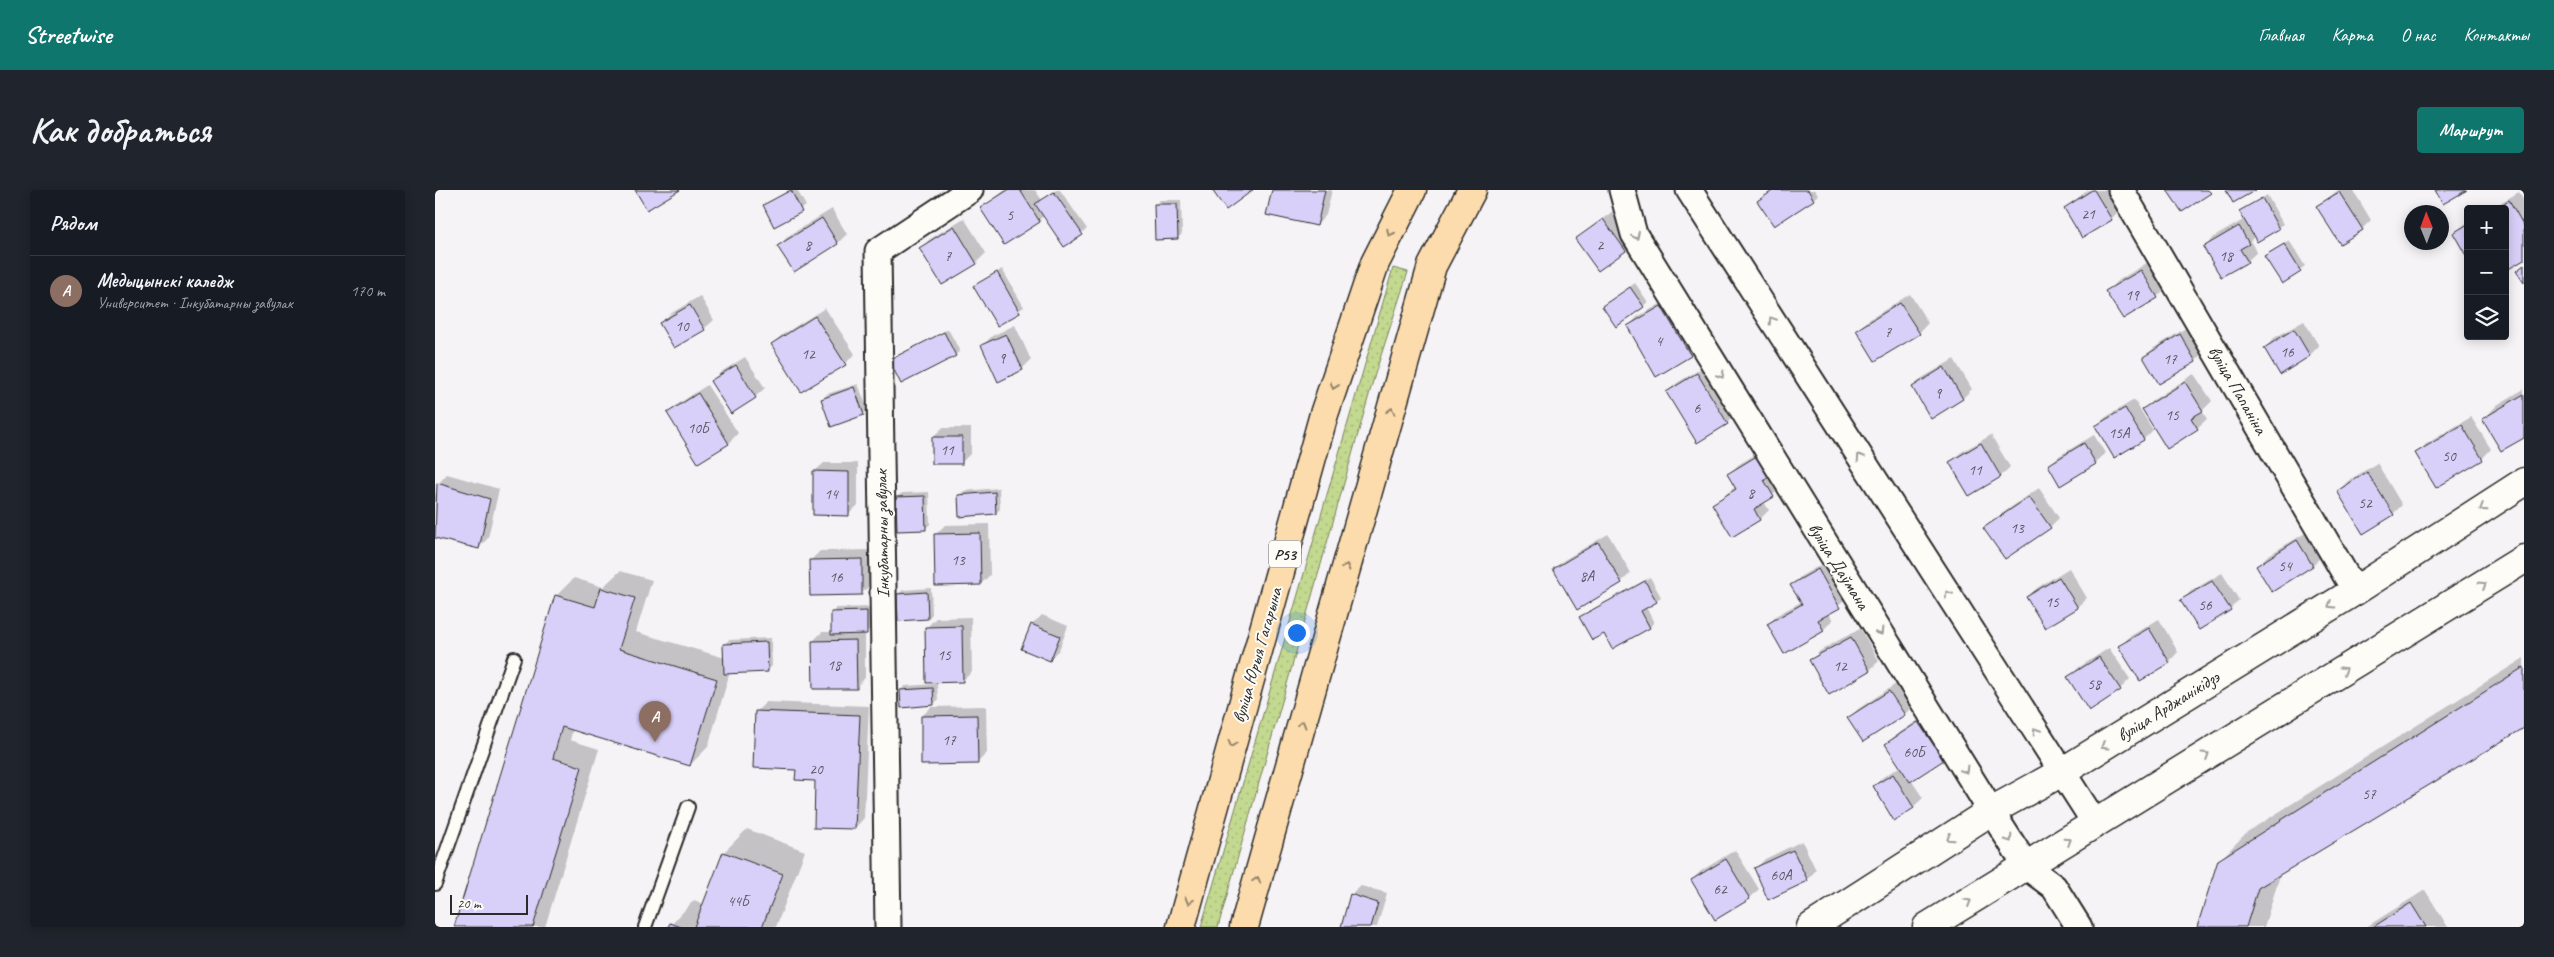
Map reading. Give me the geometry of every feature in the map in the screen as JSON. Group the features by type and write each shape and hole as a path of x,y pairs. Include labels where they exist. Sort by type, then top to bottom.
{"main road":[{"name":"вуліца Юрыя Гагарына","path":"1181,927 1324,414 1375,263 1412,190"},
{"path":"1244,927 1432,266 1472,190"},
{"name":"вуліца Арджанікідзэ","path":"1811,927 1991,811 2062,772 2355,590 2524,482"},
{"path":"1927,927 2524,560"}],"street":[{"name":"Інкубатарны завулак","path":"888,927 878,251 970,190"},
{"name":"вуліца Даўмана","path":"1622,190 1634,234 1991,811 2027,867 2054,887 2079,927"},
{"path":"1689,190 2095,823"},
{"name":"вуліца Папаніна","path":"2121,190 2355,590"}],"lane":[{"path":"435,884 514,658"},
{"path":"645,927 688,807"}],"green space":[{"path":"1393,268 1408,272 1375,374 1218,927 1201,927"}],"building":[{"path":"635,190 680,190 647,210"},
{"path":"791,190 802,212 774,227 763,205"},
{"path":"1008,190 1020,190 1040,222 1004,245 980,208"},
{"path":"1212,190 1253,190 1226,210"},
{"path":"1272,190 1325,190 1317,226 1266,215"},
{"path":"1774,190 1808,190 1814,200 1774,226 1757,201"},
{"path":"2094,190 2112,220 2082,238 2064,208"},
{"path":"2167,190 2208,190 2211,193 2182,212"},
{"path":"2226,190 2256,190 2233,203"},
{"path":"2435,190 2467,190 2443,204"},
{"path":"1054,192 1083,235 1064,247 1035,204"},
{"path":"2339,192 2363,230 2340,244 2316,206"},
{"path":"2262,198 2279,229 2257,242 2239,211"},
{"path":"2509,200 2524,226 2524,260 2509,269 2509,205 2501,205"},
{"path":"1154,204 1177,204 1178,239 1155,240"},
{"path":"822,218 838,244 794,272 777,246"},
{"path":"1603,219 1626,251 1598,271 1575,239"},
{"path":"954,226 977,264 942,285 919,248"},
{"path":"2239,226 2249,244 2240,249 2248,262 2221,277 2203,247"},
{"path":"2464,226 2464,252 2453,233"},
{"path":"2284,244 2301,272 2282,284 2264,256"},
{"path":"2524,265 2524,283 2516,271"},
{"path":"2141,270 2158,298 2123,319 2105,291"},
{"path":"997,272 1020,313 997,326 973,286"},
{"path":"1630,287 1644,307 1616,327 1602,306"},
{"path":"1900,303 1920,334 1875,361 1856,330"},
{"path":"690,305 705,330 674,348 659,323"},
{"path":"1661,306 1691,356 1656,377 1627,326"},
{"path":"815,316 846,365 801,392 771,344"},
{"path":"2294,329 2310,356 2280,375 2264,348"},
{"path":"944,332 956,356 901,384 889,360"},
{"path":"1006,334 1023,370 998,382 981,345"},
{"path":"2180,334 2196,362 2159,384 2143,357"},
{"path":"736,365 756,398 731,414 710,381"},
{"path":"1944,367 1963,399 1931,419 1912,387"},
{"path":"1697,373 1728,424 1697,443 1666,392"},
{"path":"2185,382 2203,411 2191,418 2198,429 2167,449 2142,409"},
{"path":"854,387 864,415 831,427 821,399"},
{"path":"698,393 729,444 698,463 667,413"},
{"path":"2524,394 2524,438 2501,451 2482,419"},
{"path":"2125,408 2144,440 2114,458 2095,426"},
{"path":"2462,425 2483,460 2436,488 2415,453"},
{"path":"932,437 962,437 962,464 932,464"},
{"path":"1981,443 2001,477 1969,496 1949,462"},
{"path":"2084,443 2096,464 2060,486 2048,465"},
{"path":"1760,454 1772,475 1764,480 1774,497 1754,509 1760,520 1732,537 1712,504 1736,489 1727,474"},
{"path":"813,471 849,472 849,516 813,515"},
{"path":"2367,472 2394,515 2363,534 2337,491"},
{"path":"437,483 490,499 479,549 435,538"},
{"path":"995,492 996,514 959,517 958,495"},
{"path":"925,496 926,530 897,531 896,497"},
{"path":"2029,497 2051,528 2005,559 1983,528"},
{"path":"980,533 981,585 935,586 934,534"},
{"path":"2297,540 2313,566 2272,592 2256,566"},
{"path":"1598,542 1622,583 1577,610 1553,569"},
{"path":"862,559 862,595 810,596 809,560"},
{"path":"1818,569 1840,608 1818,620 1824,631 1784,654 1767,624 1802,604 1790,585"},
{"path":"2059,577 2078,608 2045,628 2026,597"},
{"path":"1645,581 1657,602 1641,611 1650,628 1612,649 1604,634 1592,640 1579,617"},
{"path":"2212,581 2231,610 2199,630 2180,600"},
{"path":"601,588 635,598 619,649 717,679 690,766 562,727 553,758 582,767 533,927 454,927 555,595 595,607"},
{"path":"927,592 928,619 898,621 897,594"},
{"path":"867,611 867,634 831,635 831,612"},
{"path":"1031,624 1060,636 1050,661 1021,649"},
{"path":"962,626 963,682 926,683 925,627"},
{"path":"2149,628 2170,663 2140,681 2118,646"},
{"path":"1851,637 1870,671 1829,695 1809,660"},
{"path":"856,640 857,689 813,689 812,641"},
{"path":"767,642 768,672 724,674 723,644"},
{"path":"2099,657 2121,690 2089,711 2067,677"},
{"path":"2524,667 2524,728 2258,888 2246,927 2197,927 2218,860"},
{"path":"933,688 934,705 901,708 900,690"},
{"path":"1889,691 1905,715 1863,742 1847,718"},
{"path":"755,711 860,715 855,829 814,828 815,781 795,780 796,770 753,768"},
{"path":"977,715 978,764 921,765 921,716"},
{"path":"1918,722 1944,760 1910,782 1885,744"},
{"path":"1893,774 1914,808 1894,821 1873,786"},
{"path":"1793,850 1808,881 1768,900 1754,868"},
{"path":"723,852 783,874 762,927 694,927"},
{"path":"1726,859 1750,899 1715,920 1691,880"},
{"path":"1350,894 1378,903 1371,927 1341,927"},
{"path":"2411,903 2426,927 2373,927"},
{"path":"670,923 681,927 668,927"}],"place":[{"name":"Медыцынскі каледж","path":"655,742"}]}
